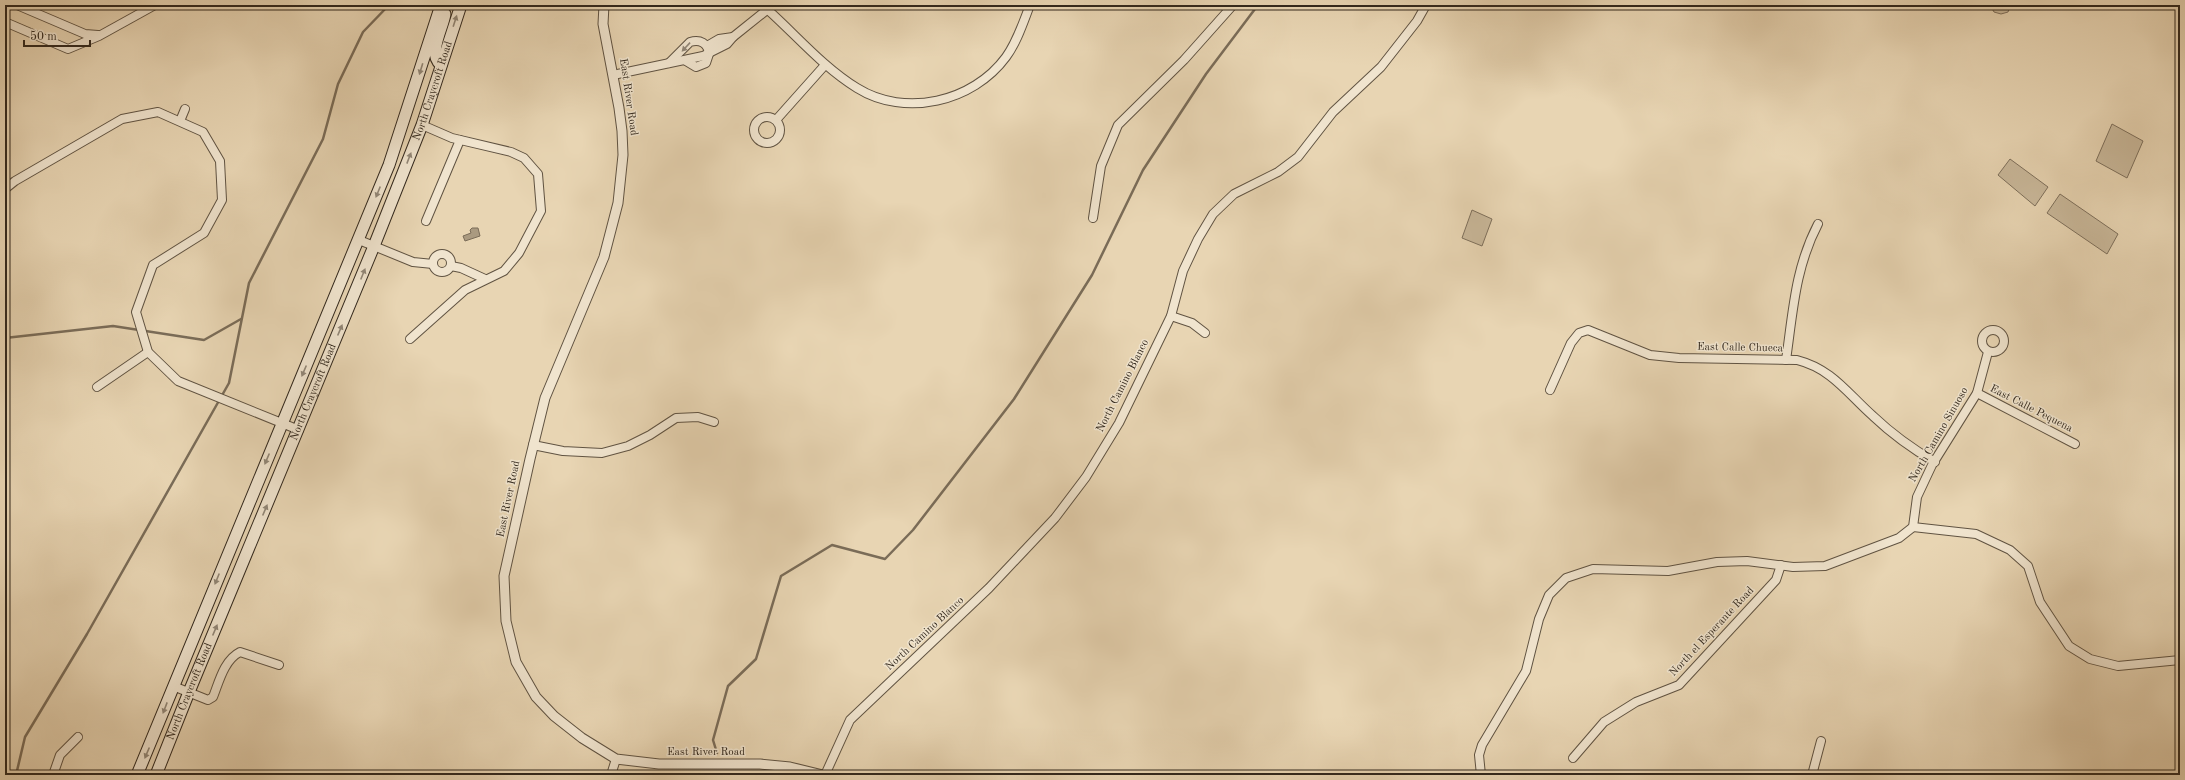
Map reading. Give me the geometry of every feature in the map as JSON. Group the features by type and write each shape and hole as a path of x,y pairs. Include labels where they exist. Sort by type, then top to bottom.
{"main road":[{"name":"North Craycroft Road","path":"137,775 359,240 391,157 441,5"},
{"path":"442,65 436,59 435,50 444,23 444,5"},
{"name":"North Craycroft Road","path":"156,775 189,692 299,430 422,125 461,5"}],"street":[{"path":"17,5 85,34 99,36"},
{"path":"5,22 68,49 99,36 156,5"},
{"name":"East River Road","path":"604,5 603,24 619,108 623,155 618,203 604,257 545,398 533,445 504,576 506,621 516,662 536,698 568,729 616,759 659,764 760,764 790,767 824,775"},
{"path":"614,76 668,63 686,61 692,66 700,66 706,62 708,50 719,39 733,37 770,8 825,65 858,89 892,101 932,102 952,98 981,81 1005,58 1015,44 1030,5"},
{"path":"1093,218 1101,166 1118,125 1184,60 1233,5"},
{"name":"North Camino Blanco","path":"824,775 850,720 989,588 1055,518 1086,477 1119,423 1171,316 1183,271 1198,239 1213,214 1234,194 1278,172 1298,156 1333,112 1381,67 1426,5"},
{"path":"668,63 677,57 690,42 700,41 708,50"},
{"path":"776,120 825,65"},
{"path":"180,121 185,109"},
{"path":"5,189 15,181 122,119 158,112 203,132 220,161 222,200 204,233 153,265 136,312 148,352 178,381 299,430"},
{"path":"410,339 465,290 504,271 519,253 531,234 541,211 538,174 533,166 524,158 511,152 460,140 422,125"},
{"path":"426,221 460,140"},
{"path":"1786,360 1794,294 1810,239 1818,224"},
{"path":"359,240 413,262 433,264"},
{"path":"443,253 451,259 451,266 446,272 439,272 434,268 433,264 435,257 443,253"},
{"path":"451,266 461,268 485,279"},
{"path":"1171,316 1192,323 1205,333"},
{"name":"East Calle Chueca","path":"1550,390 1571,343 1579,333 1588,330 1650,355 1679,358 1786,360 1812,364 1833,376 1904,444 1935,462"},
{"path":"97,387 148,352"},
{"name":"North Camino Sinuoso","path":"1913,527 1917,497 1935,462 1977,393 1988,352"},
{"name":"East Calle Pequena","path":"1977,393 2076,444"},
{"path":"533,445 563,450 602,453 628,446 650,435 676,418 698,417 714,422"},
{"path":"1481,775 1479,756 1482,745 1526,671 1539,619 1549,595 1566,578 1593,569 1668,572 1717,562 1747,561 1781,565 1825,566 1899,538 1913,527 1976,534 2010,550 2028,566 2040,602 2069,646 2090,660 2118,666 2180,660"},
{"name":"North el Esperante Road","path":"1573,758 1604,722 1636,702 1679,685 1776,580 1781,565"},
{"path":"173,686 208,700 213,697 227,664 233,655 240,652 279,665"},
{"path":"54,775 60,755 78,737"},
{"path":"1812,775 1821,741"},
{"path":"611,775 616,759"}],"shaded area":[{"path":"1990,5 2011,5 2008,12 2001,14 1994,12"},
{"path":"2112,124 2143,141 2127,178 2096,161"},
{"path":"2010,159 2048,187 2035,206 1998,175"},
{"path":"2060,194 2118,234 2107,254 2047,213"},
{"path":"1472,210 1492,219 1482,246 1462,238"},
{"path":"472,228 478,228 480,236 465,241 463,236 471,233 470,230"}],"waterway":[{"path":"16,775 25,737 87,634 229,383 249,283 323,139 338,84 363,32 389,5"},
{"path":"717,753 713,740 728,686 756,659 781,576 832,545 885,559 913,530 1014,399 1092,275 1143,170 1206,74 1258,5"},
{"path":"5,338 113,326 204,340 241,319"}]}
